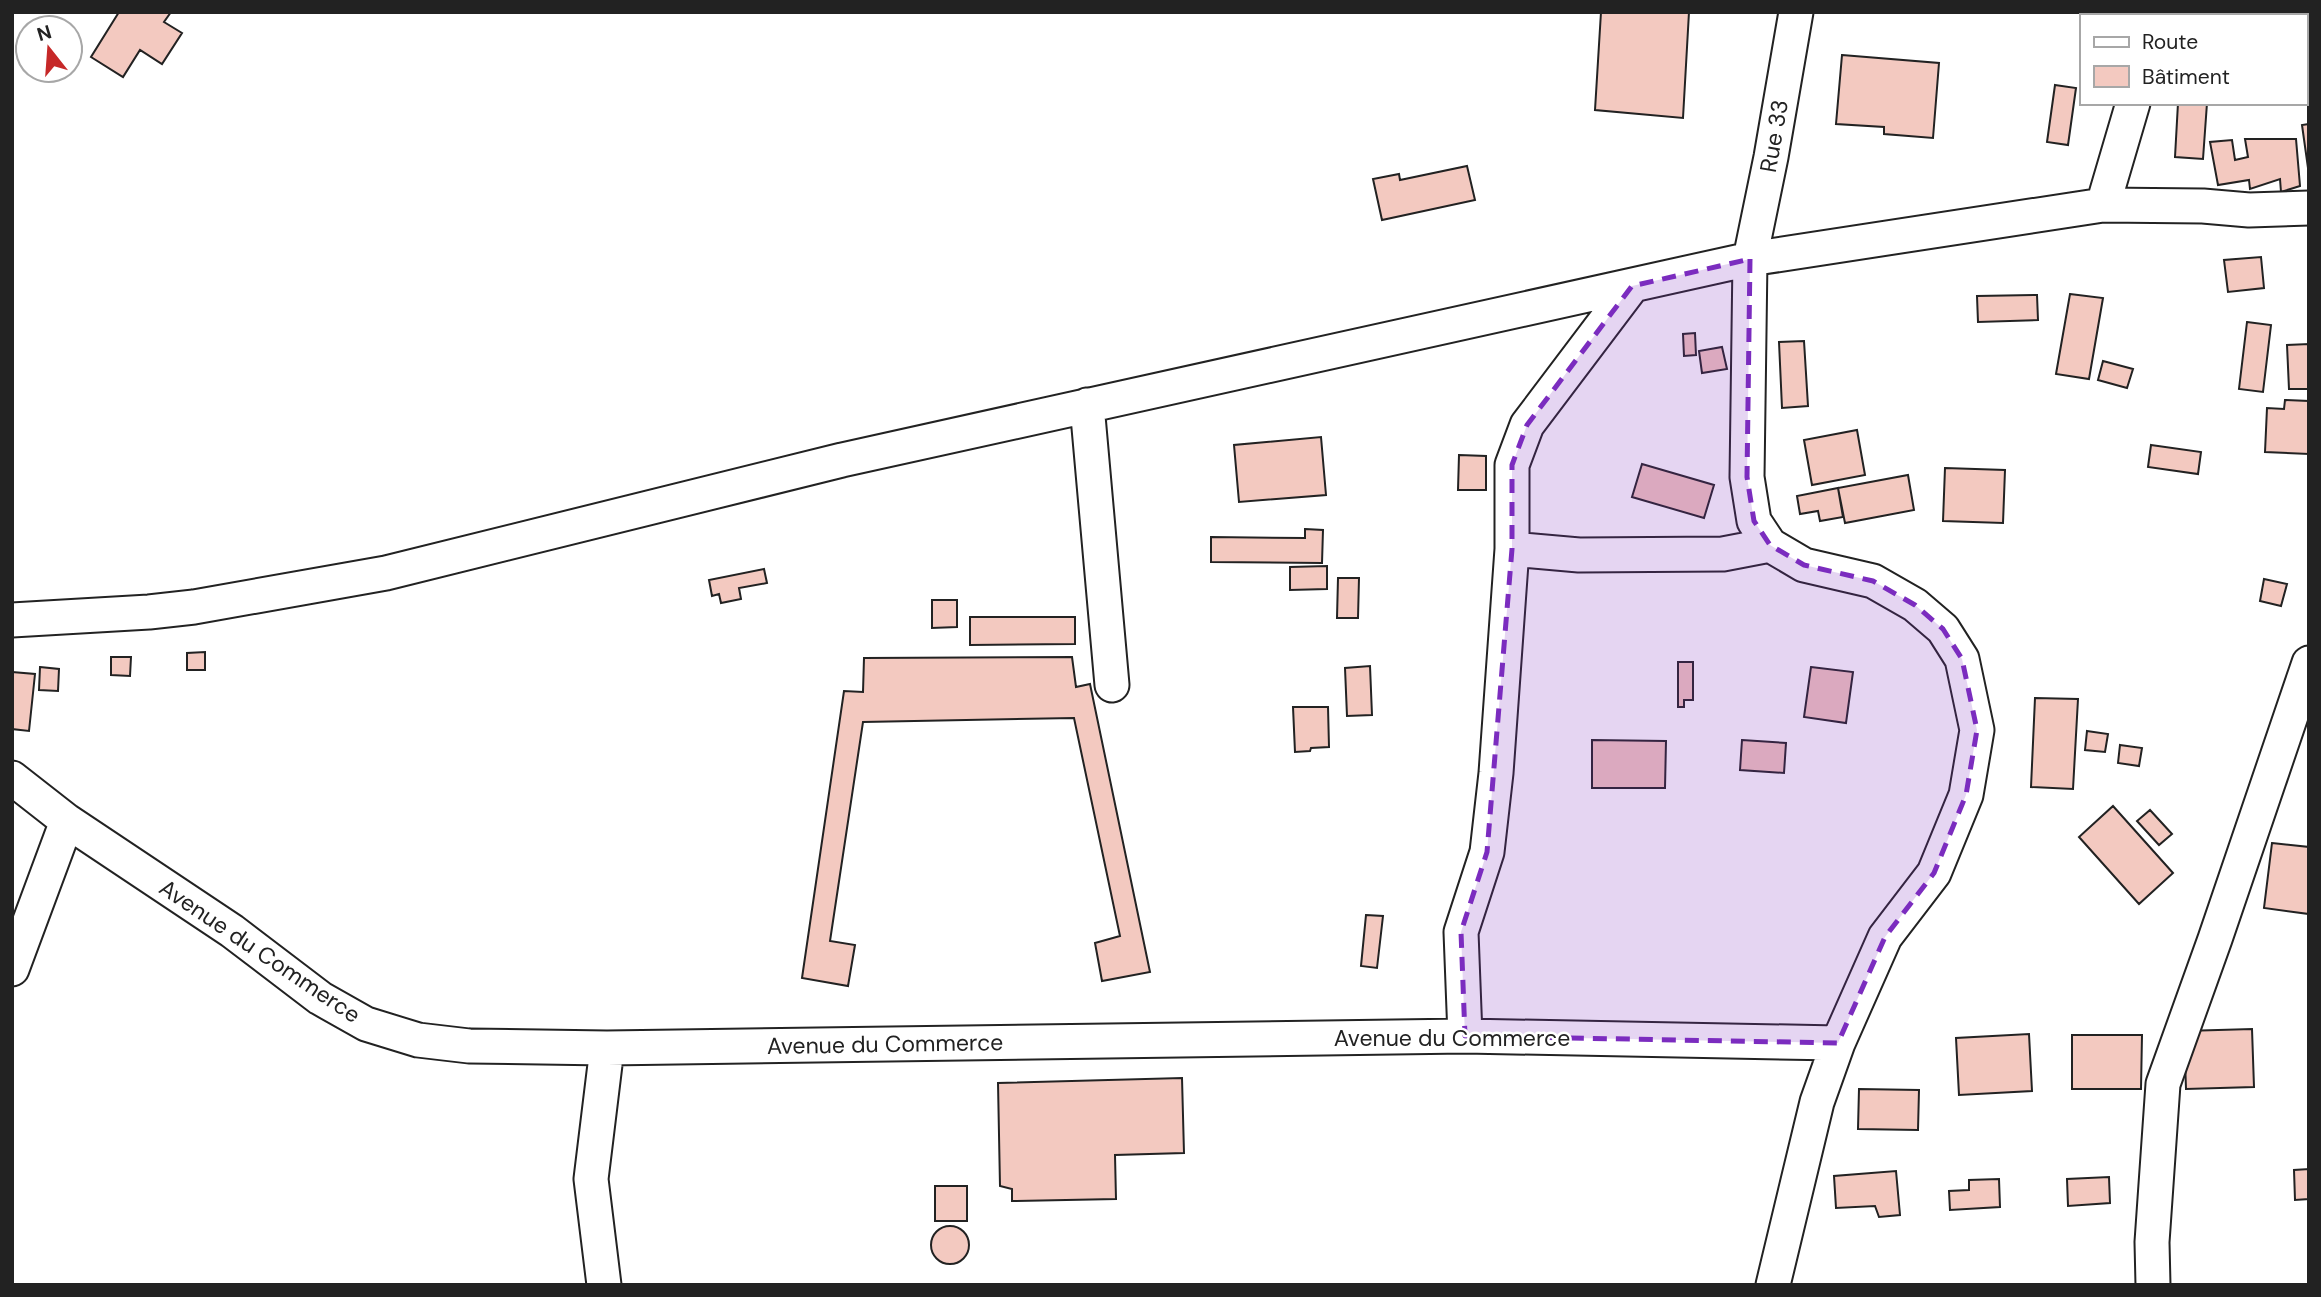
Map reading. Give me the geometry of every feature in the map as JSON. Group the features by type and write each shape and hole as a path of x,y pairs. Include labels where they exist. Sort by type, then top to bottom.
{"street":[{"name":"Rue 33","path":"1770,545 1754,521 1747,477 1750,259 1796,12"},
{"path":"2103,205 2132,105"},
{"path":"12,620 194,607 386,573 842,460 1750,259 2103,205 2203,206 2249,210 2309,208"},
{"path":"1465,1036 1461,932 1487,852 1496,773 1512,549 1512,465 1527,425 1632,286"},
{"path":"1087,405 1112,685"},
{"path":"1512,549 1579,555 1723,554 1770,545 1804,565 1873,581 1915,605 1943,629 1962,659 1977,730 1966,795 1934,873 1885,937 1838,1043 1817,1102 1773,1285"},
{"path":"2153,1285 2152,1242 2163,1084 2216,939 2309,663"},
{"name":"Avenue du Commerce","path":"12,778 66,821 232,931 320,998 366,1024 418,1040 469,1046 607,1048 1465,1036 1838,1043"},
{"path":"12,969 66,821"},
{"path":"604,1285 591,1179 607,1048"}],"highlighted area":[{"path":"1750,259 1747,477 1754,521 1770,545 1804,565 1873,581 1915,605 1943,629 1962,659 1977,730 1966,795 1934,873 1885,937 1838,1043 1465,1036 1461,932 1487,852 1512,549 1512,465 1527,425 1632,286"}],"building":[{"path":"119,12 171,12 164,22 182,33 162,64 140,50 123,77 91,57"},
{"path":"1601,12 1689,12 1683,118 1595,110"},
{"path":"2210,12 2262,12 2262,14"},
{"path":"1842,55 1939,63 1933,138 1884,134 1884,127 1836,124"},
{"path":"2055,85 2076,88 2068,145 2047,142"},
{"path":"2178,105 2207,105 2203,159 2175,157"},
{"path":"2309,124 2309,175 2302,125"},
{"path":"2245,139 2296,139 2300,186 2281,192 2280,179 2250,189 2249,180 2218,185 2210,142 2232,140 2235,160 2248,157"},
{"path":"1467,166 1475,200 1382,220 1373,179 1399,174 1400,180"},
{"path":"2261,257 2264,288 2228,292 2224,260"},
{"path":"2070,294 2103,298 2089,379 2056,374"},
{"path":"2037,295 2038,320 1978,322 1977,296"},
{"path":"2247,322 2271,325 2263,392 2239,389"},
{"path":"1695,333 1696,355 1684,356 1683,334"},
{"path":"1804,341 1808,406 1782,408 1779,342"},
{"path":"2309,344 2309,389 2289,389 2287,345"},
{"path":"1722,347 1727,369 1702,373 1699,351"},
{"path":"2103,361 2133,369 2127,388 2098,380"},
{"path":"2285,400 2309,401 2309,454 2265,452 2267,408 2284,409"},
{"path":"1857,430 1865,475 1812,485 1804,440"},
{"path":"1321,437 1326,495 1239,502 1234,445"},
{"path":"2151,445 2201,452 2198,474 2148,467"},
{"path":"1459,455 1486,456 1486,490 1458,490"},
{"path":"1642,464 1714,485 1704,518 1632,497"},
{"path":"1945,468 2005,470 2003,523 1943,521"},
{"path":"1908,475 1914,510 1845,523 1838,488"},
{"path":"1838,488 1843,517 1820,521 1818,511 1800,514 1797,496"},
{"path":"1305,529 1323,530 1322,563 1211,562 1211,537 1305,538"},
{"path":"1327,566 1327,589 1290,590 1290,567"},
{"path":"764,569 767,583 739,588 741,599 721,603 719,594 712,596 709,580"},
{"path":"1338,578 1359,578 1358,618 1337,618"},
{"path":"2264,579 2287,584 2281,606 2260,601"},
{"path":"932,600 957,600 957,627 932,628"},
{"path":"970,617 1075,617 1075,644 970,645"},
{"path":"205,652 205,670 187,670 187,653"},
{"path":"111,657 131,657 130,676 111,675"},
{"path":"1072,657 1076,687 1090,684 1150,972 1102,981 1095,943 1120,936 1074,718 863,722 830,941 855,945 848,986 802,978 844,691 863,692 864,658"},
{"path":"1678,662 1693,662 1693,700 1684,700 1684,707 1678,707"},
{"path":"1370,666 1372,715 1347,716 1345,668"},
{"path":"40,667 59,669 58,691 39,690"},
{"path":"1811,667 1853,672 1846,723 1804,717"},
{"path":"12,672 35,674 29,731 12,729"},
{"path":"2035,698 2078,699 2073,789 2031,787"},
{"path":"1293,707 1328,707 1329,747 1295,752"},
{"path":"2087,731 2108,734 2105,752 2085,750"},
{"path":"1592,740 1666,741 1665,788 1592,788"},
{"path":"1742,740 1786,743 1784,773 1740,770"},
{"path":"2120,745 2142,748 2139,766 2118,763"},
{"path":"2113,806 2173,873 2139,904 2079,837"},
{"path":"2150,810 2172,834 2159,845 2137,821"},
{"path":"2272,843 2309,847 2309,914 2264,908"},
{"path":"1366,915 1383,916 1377,968 1361,966"},
{"path":"2252,1029 2254,1087 2186,1089 2184,1031"},
{"path":"2029,1034 2032,1091 1959,1095 1956,1038"},
{"path":"2072,1035 2142,1035 2141,1089 2072,1089"},
{"path":"1182,1078 1184,1153 1115,1155 1116,1199 1012,1201 1012,1189 1000,1186 998,1083"},
{"path":"1859,1089 1919,1090 1918,1130 1858,1129"},
{"path":"2309,1169 2309,1199 2295,1200 2294,1170"},
{"path":"1896,1171 1900,1215 1879,1217 1875,1206 1836,1208 1834,1176"},
{"path":"2109,1177 2110,1203 2068,1206 2067,1179"},
{"path":"1999,1179 2000,1207 1950,1210 1949,1191 1969,1190 1969,1180"},
{"path":"935,1186 967,1186 967,1221 935,1221"},
{"path":"950,1226 963,1232 969,1245 963,1258 950,1264 937,1258 931,1245 937,1232"}]}
